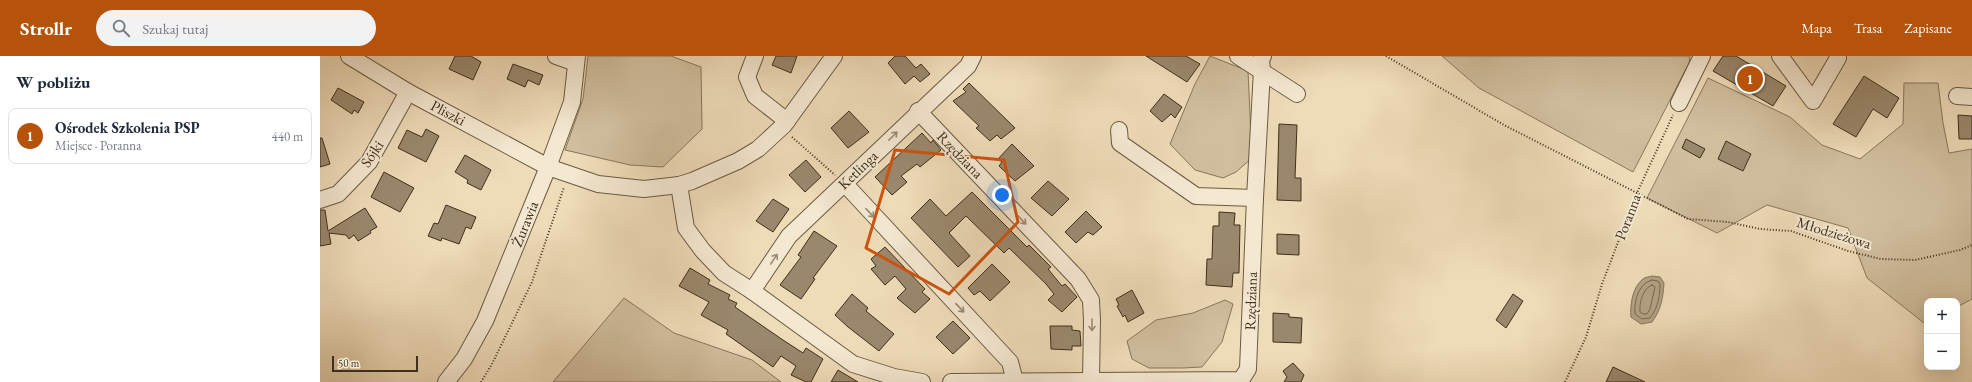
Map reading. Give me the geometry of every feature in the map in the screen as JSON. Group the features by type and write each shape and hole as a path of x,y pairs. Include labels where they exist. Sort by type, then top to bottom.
{"street":[{"name":"Pliszki","path":"349,56 408,92 548,167 598,184 644,189 679,185 738,161 758,149 787,121 834,56"},
{"path":"556,56 577,60"},
{"path":"755,56 747,77 755,96 787,121"},
{"name":"Ketlinga","path":"752,291 789,236 845,184 918,111 968,66 973,56"},
{"path":"1238,56 1262,63 1297,94"},
{"path":"1679,103 1702,56"},
{"path":"1780,56 1813,101 1838,58"},
{"name":"Żurawia","path":"446,382 464,359 485,322 548,167 572,102 577,60"},
{"name":"Rzędziana","path":"951,382 1241,380 1248,369 1262,63"},
{"name":"Sójki","path":"320,200 338,194 369,162 408,92"},
{"name":"Rzędziana","path":"918,111 1078,279 1091,300 1091,380"},
{"path":"1119,130 1120,143 1196,196 1255,198"},
{"path":"845,184 1010,362 1015,381"},
{"path":"679,185 686,228 703,251 724,273 752,291 853,364 894,378 922,382"}],"path":[{"path":"1386,56 1504,125 1638,193"},
{"name":"Poranna","path":"1565,382 1586,337 1602,284 1638,193 1679,103"},
{"path":"792,137 845,184"},
{"path":"481,382 492,364 532,282 564,184"},
{"name":"Młodzieżowa","path":"1638,193 1688,219 1728,222 1760,230 1791,231 1848,250 1881,259 1915,260 1972,245"}],"highlighted area":[{"path":"895,150 1004,160 1018,222 949,294 866,248"}],"shaded area":[{"path":"588,56 671,56 701,67 702,129 663,167 630,165 565,150 583,99"},
{"path":"1210,56 1248,71 1252,158 1236,172 1223,178 1195,170 1170,144 1195,84"},
{"path":"1442,56 1690,56 1689,63 1633,172 1479,88"},
{"path":"1708,78 1790,117 1822,145 1860,159 1903,124 1904,83 1938,83 1943,123 1949,153 1972,149 1972,299 1960,305 1960,298 1924,298 1924,323 1867,278 1848,228 1767,205 1717,233 1647,198"},
{"path":"624,298 674,333 752,360 781,382 553,382"},
{"path":"1225,300 1233,304 1222,342 1202,367 1149,368 1132,359 1127,341 1156,320 1193,313"}],"water":[{"path":"1652,276 1660,277 1664,283 1662,299 1658,313 1652,322 1641,324 1631,317 1632,297 1639,282"}],"building":[{"path":"455,56 471,56 481,62 473,80 449,69"},
{"path":"776,56 797,56 791,73 772,65"},
{"path":"895,56 905,56 916,68 921,64 930,74 920,82 914,76 905,84 888,63"},
{"path":"1146,56 1186,56 1200,64 1187,82"},
{"path":"1723,56 1736,56 1786,86 1773,106 1713,71"},
{"path":"513,64 543,75 539,85 528,80 525,87 507,79"},
{"path":"1864,76 1899,98 1887,118 1873,109 1856,137 1833,124"},
{"path":"969,83 1015,128 1001,139 997,135 990,141 976,128 979,126 953,101 966,92 963,89"},
{"path":"338,88 364,102 358,113 354,110 352,114 331,100"},
{"path":"1164,94 1182,107 1175,118 1171,114 1162,122 1150,111"},
{"path":"849,111 869,132 848,148 831,128"},
{"path":"1958,115 1972,116 1972,139 1959,139"},
{"path":"1279,124 1297,125 1295,178 1301,178 1301,201 1277,200"},
{"path":"426,129 439,136 426,162 398,148 407,130 422,137"},
{"path":"922,133 931,143 933,140 941,150 920,167 917,164 901,176 907,182 892,195 875,177"},
{"path":"320,138 322,138 330,164 320,167"},
{"path":"1686,139 1705,149 1700,158 1682,148"},
{"path":"1726,141 1751,154 1743,171 1718,159"},
{"path":"1012,144 1034,166 1015,181 999,166 1002,162 998,159"},
{"path":"465,155 491,170 481,190 467,183 468,180 455,172"},
{"path":"806,160 821,177 805,192 789,175"},
{"path":"384,172 414,188 400,212 371,197"},
{"path":"1048,181 1069,199 1052,216 1031,198"},
{"path":"972,192 1027,247 1029,245 1051,267 1048,269 1062,286 1065,284 1077,297 1062,312 1048,300 1054,294 1046,284 1009,248 1004,253 966,216 949,233 970,256 958,267 911,218 930,199 946,216"},
{"path":"773,199 789,209 773,232 756,221"},
{"path":"446,205 476,217 471,229 466,227 459,244 442,238 441,241 428,236 434,223 438,224"},
{"path":"365,208 377,227 370,231 371,233 358,241 354,235 349,239 346,235 329,233 331,244 320,246 320,210 325,210 328,231"},
{"path":"1086,211 1102,227 1093,235 1088,232 1076,243 1065,232"},
{"path":"1219,212 1235,213 1234,225 1240,225 1239,273 1233,273 1232,287 1206,285 1207,259 1212,259 1213,226 1219,226"},
{"path":"814,231 837,246 813,278 815,279 801,299 780,285 801,257 798,255"},
{"path":"1277,234 1299,235 1299,255 1277,254"},
{"path":"885,247 925,289 922,292 930,299 915,313 897,298 906,289 895,276 885,285 871,269 876,266 871,259"},
{"path":"992,264 1010,282 990,301 980,291 974,295 968,288"},
{"path":"690,268 710,280 708,284 730,295 728,299 737,303 735,307 783,340 803,353 806,348 823,359 811,382 806,382 791,375 796,366 781,356 773,367 726,334 728,330 701,315 709,302 679,286"},
{"path":"1132,290 1144,313 1128,322 1125,315 1123,317 1117,306 1119,305 1116,299"},
{"path":"852,294 868,308 866,311 894,334 879,351 835,315"},
{"path":"1513,294 1523,301 1506,328 1496,320"},
{"path":"1273,313 1289,314 1289,317 1302,318 1301,343 1273,342"},
{"path":"953,321 970,338 953,354 936,337"},
{"path":"1050,326 1072,326 1072,330 1080,331 1081,346 1072,346 1072,350 1051,349"},
{"path":"1293,363 1304,375 1301,382 1284,382 1287,377 1283,371"},
{"path":"1613,367 1645,382 1606,382"},
{"path":"838,370 858,382 831,382"}],"place":[{"name":"Ośrodek Szkolenia PSP","path":"1750,79"}]}
